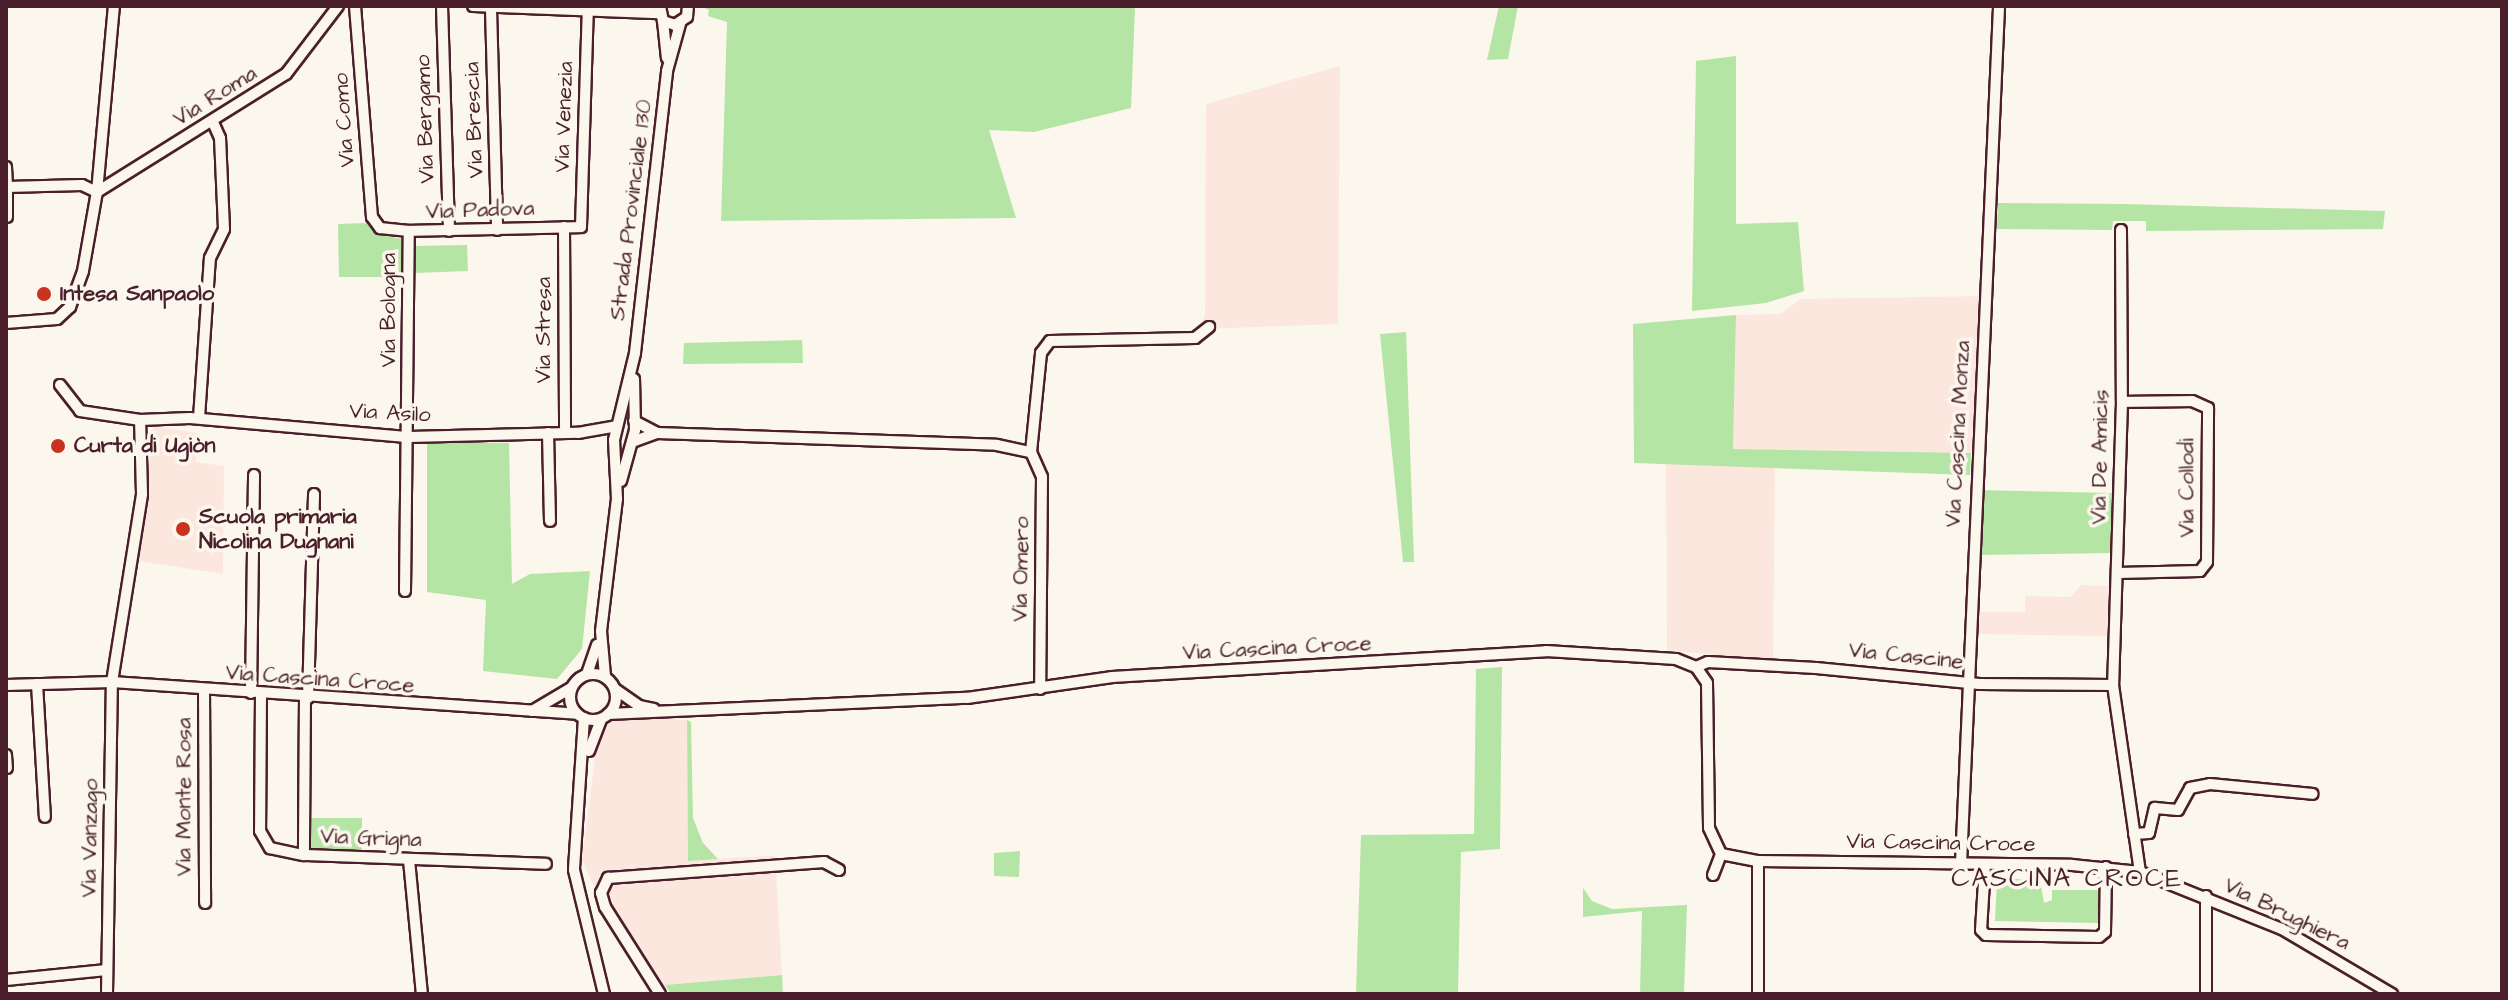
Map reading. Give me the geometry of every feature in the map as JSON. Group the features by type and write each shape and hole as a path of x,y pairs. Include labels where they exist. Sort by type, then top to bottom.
{"street":[{"path":"6,323 57,319 70,307 83,271 97,192 114,6"},
{"name":"Via Roma","path":"97,192 286,74 336,9 347,6 356,9"},
{"name":"Via Bergamo","path":"442,6 449,231"},
{"path":"473,6 491,9 640,7 661,13 680,24"},
{"name":"Strada Provinciale 130","path":"587,674 601,631 617,499 632,442 635,353 667,71 688,6"},
{"name":"Via Cascina Monza","path":"1961,864 1999,6"},
{"name":"Via Venezia","path":"581,227 588,8"},
{"name":"Via Como","path":"356,9 372,217 380,228"},
{"name":"Via Brescia","path":"491,9 497,230"},
{"name":"Strada Provinciale 130","path":"661,13 667,71"},
{"path":"199,418 209,261 224,229 220,138 213,122"},
{"path":"6,167 7,217"},
{"path":"7,187 82,185 97,192"},
{"name":"Via Stresa","path":"564,227 565,433"},
{"name":"Via Padova","path":"380,228 449,231 581,227"},
{"name":"Via De Amicis","path":"2121,230 2122,402 2113,685 2140,872"},
{"name":"Via Bologna","path":"405,591 409,231"},
{"path":"632,442 657,433 997,445 1031,452 1041,353 1050,341 1195,338 1209,327"},
{"name":"Strada Provinciale 130","path":"617,499 616,426 635,353"},
{"name":"Via Asilo","path":"60,385 80,411 140,420 199,418 409,437 578,433 616,426"},
{"name":"Via Collodi","path":"2118,573 2200,571 2207,562 2208,408 2192,401 2122,402"},
{"name":"Via Vanzago","path":"107,994 112,682 142,494 140,420"},
{"path":"634,421 657,433"},
{"path":"548,433 550,521"},
{"name":"Via Asilo","path":"578,433 614,446"},
{"name":"Via Omero","path":"1031,452 1042,477 1040,689"},
{"path":"254,475 260,831 270,848 304,855"},
{"name":"Via Grigna","path":"314,494 304,855 546,864"},
{"name":"Strada Provinciale 130","path":"601,631 605,676"},
{"name":"Via Cascina Croce","path":"605,716 967,698 1162,673 1546,651 1667,658 1696,667"},
{"name":"Via Cascine","path":"1696,667 1708,662 1967,682 2113,685"},
{"path":"1696,667 1707,683 1709,828 1721,854 1713,875"},
{"path":"525,714 571,688 587,674 605,676 615,689 616,703 605,716 584,768"},
{"name":"Via Cascina Croce","path":"6,685 112,682 580,716"},
{"path":"37,684 45,817"},
{"path":"571,688 570,701 580,716 584,768 574,870 604,994"},
{"name":"Via Cascina Croce","path":"615,689 639,706 664,711"},
{"name":"Via Monte Rosa","path":"204,690 205,903"},
{"path":"580,716 605,716"},
{"path":"6,755 7,768"},
{"path":"2134,834 2149,833 2155,808 2178,810 2190,788 2210,784 2313,794"},
{"name":"Via Cascina Croce","path":"1721,854 1758,861 2106,867 2140,872 2160,879"},
{"path":"409,860 422,994"},
{"path":"1758,861 1758,994"},
{"path":"660,994 605,907 601,893 608,878 824,862 839,870"},
{"path":"1985,865 1981,930 1986,935 2099,937 2105,932 2106,867"},
{"name":"Via Brughiera","path":"2160,879 2282,929 2374,989 2392,994"},
{"path":"2206,896 2206,994"},
{"path":"6,980 107,970"}],"shaded area":[{"path":"1340,66 1338,324 1200,329 1205,315 1206,104"},
{"path":"1983,296 1971,453 1733,449 1736,315 1781,314 1800,299"},
{"name":"Scuola primaria Nicolina Dugnani","path":"153,426 196,433 196,462 224,466 223,574 139,561"},
{"path":"1666,463 1775,468 1773,661 1667,650"},
{"path":"2081,585 2109,586 2107,636 1973,634 1973,628 1964,628 1965,612 2025,612 2025,596 2070,597"},
{"path":"614,717 687,720 688,860 775,856 782,975 652,986 618,938 582,860 598,735 605,720"}],"green space":[{"path":"700,6 1135,6 1131,108 1034,132 989,130 1016,218 721,221 727,22 708,16 709,10"},
{"path":"1499,6 1518,6 1508,59 1487,60"},
{"path":"1736,56 1736,224 1798,222 1804,291 1766,303 1692,311 1696,61"},
{"path":"1998,203 2385,211 2383,229 2146,231 2146,221 2113,221 2112,230 1997,229"},
{"path":"369,223 380,234 401,239 402,277 339,277 338,224"},
{"path":"467,245 468,271 415,273 414,246"},
{"path":"1736,315 1733,449 1971,453 1970,475 1634,463 1633,324"},
{"path":"1406,332 1414,562 1403,562 1380,334"},
{"path":"802,340 803,363 683,364 684,343"},
{"path":"427,442 509,443 512,584 530,574 590,571 582,649 557,679 483,671 486,600 427,592"},
{"path":"1978,490 2112,493 2110,553 1975,555"},
{"path":"1502,667 1500,849 1461,852 1458,994 1356,994 1361,835 1474,834 1476,669"},
{"path":"687,720 691,722 693,818 703,843 718,859 688,861"},
{"path":"308,818 362,818 362,852 311,850"},
{"path":"1020,851 1019,877 994,876 994,853"},
{"path":"1997,879 2040,879 2044,903 2052,900 2052,890 2100,890 2099,923 1995,921"},
{"path":"1583,888 1592,901 1612,909 1687,905 1684,994 1640,994 1642,911 1583,917"},
{"path":"782,975 783,994 671,994 665,985"}],"place":[{"name":"Intesa Sanpaolo","path":"44,294"},
{"name":"Curta di Ugiòn","path":"58,446"},
{"name":"Scuola primaria Nicolina Dugnani","path":"183,529"}],"district":[{"name":"CASCINA CROCE","path":"2067,879"}]}
